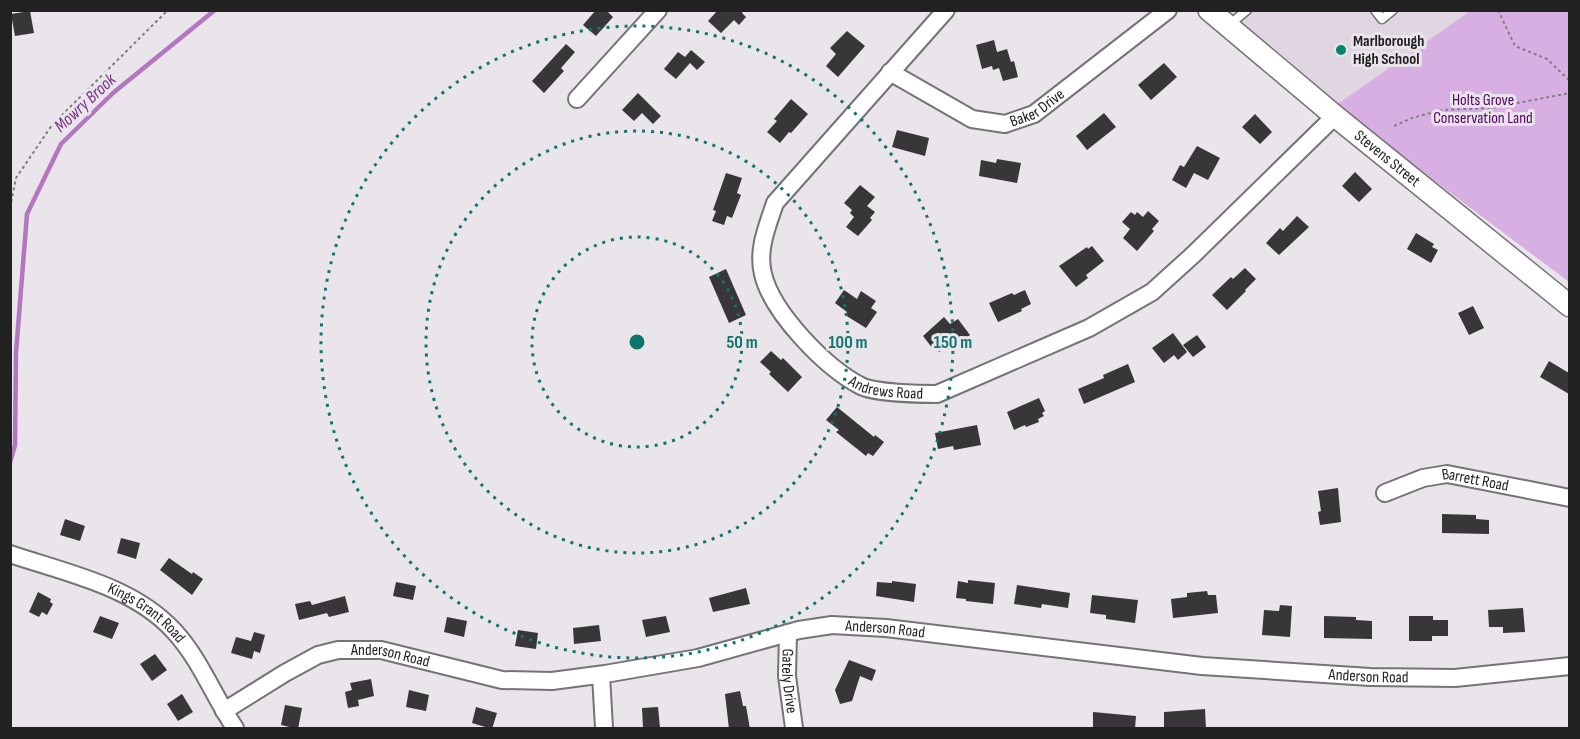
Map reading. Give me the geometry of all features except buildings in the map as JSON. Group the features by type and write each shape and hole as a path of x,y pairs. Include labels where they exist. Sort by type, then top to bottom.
{"street":[{"path":"577,99 658,10"},
{"name":"Andrews Road","path":"946,10 775,203 762,243 763,275 778,308 816,354 862,387 911,394 937,394 1089,328 1152,292 1335,116"},
{"name":"Baker Drive","path":"890,72 972,119 1005,124 1035,114 1168,10"},
{"name":"Stevens Street","path":"1209,10 1335,116 1569,306"},
{"name":"Barrett Road","path":"1385,493 1423,478 1447,474 1569,498"},
{"name":"Kings Grant Road","path":"10,554 100,584 152,609 175,632 195,659 235,729"},
{"name":"Anderson Road","path":"224,711 318,655 338,650 381,650 502,680 552,681 698,658 788,633 832,625 886,628 1202,666 1370,677 1455,678 1569,666"},
{"name":"Gately Drive","path":"788,633 787,676 794,729"},
{"path":"601,675 604,729"}],"lane":[{"path":"1228,26 1247,10"},
{"path":"1375,10 1382,19 1393,10"}],"path":[{"path":"10,208 15,178 52,125 168,10"},
{"path":"1498,10 1515,46 1547,59 1569,81"},
{"path":"1394,126 1441,110 1491,108 1569,93"}],"shaded area":[{"name":"Marlborough High School","path":"1221,11 1470,11 1335,106"}],"green space":[{"name":"Holts Grove Conservation Land","path":"1470,11 1569,11 1569,282 1335,106"}],"waterway":[{"name":"Mowry Brook","path":"10,463 15,445 16,353 27,214 61,144 113,93 215,10"}],"place":[{"name":"Marlborough High School","path":"1341,50"}]}
